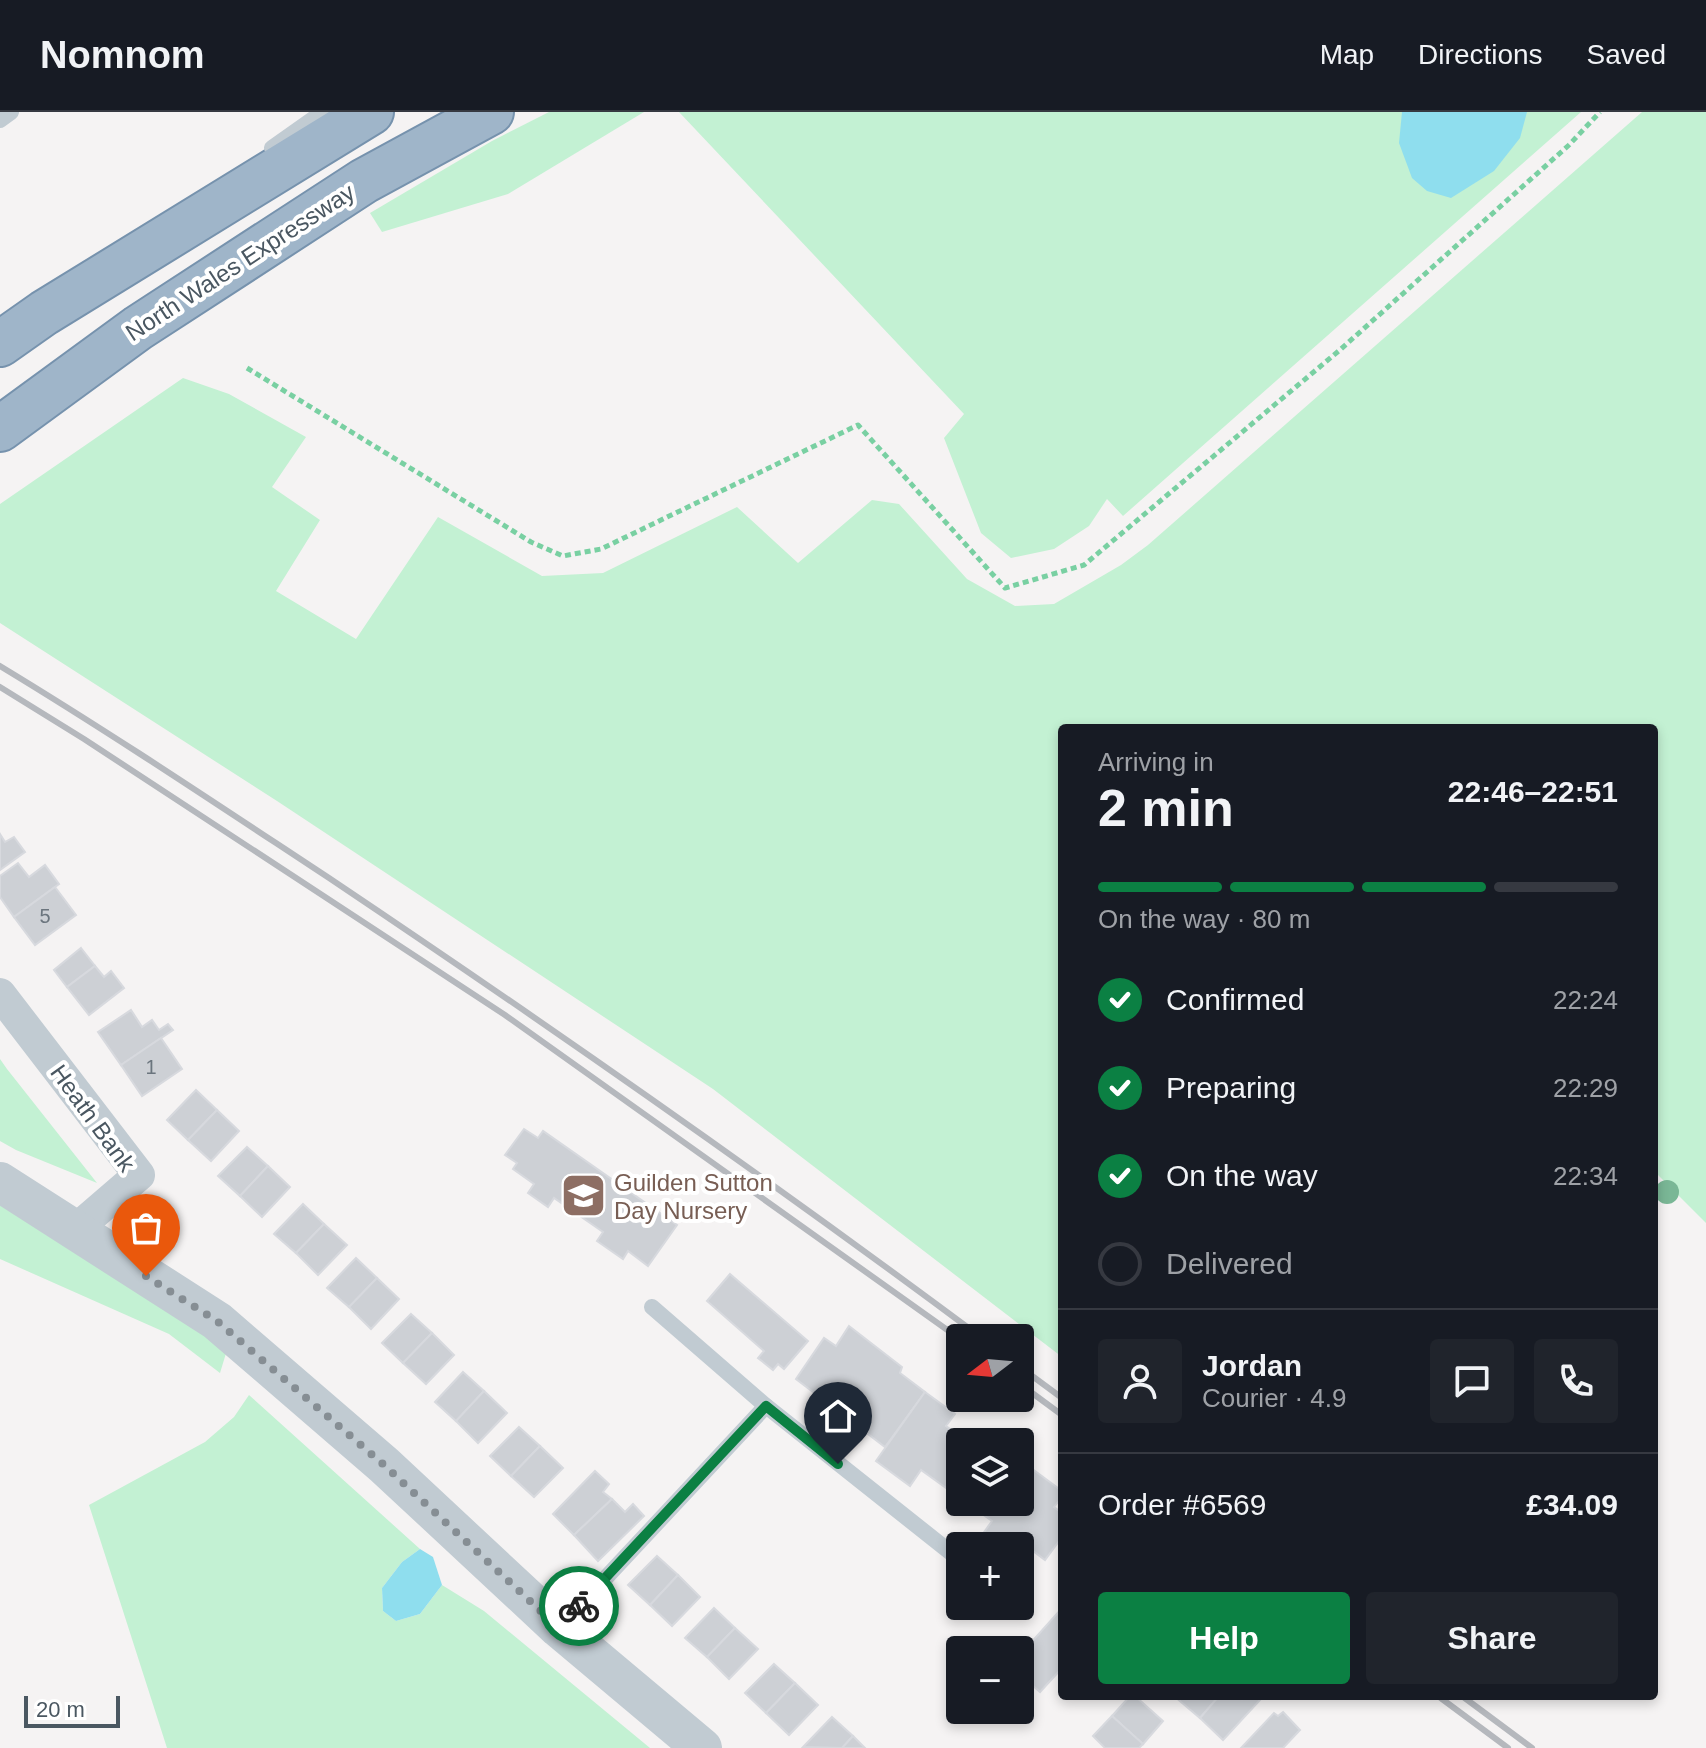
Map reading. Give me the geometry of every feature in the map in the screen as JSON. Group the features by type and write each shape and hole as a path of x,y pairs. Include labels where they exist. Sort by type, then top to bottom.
{"highway":[{"path":"0,344 44,313 371,112"},
{"name":"North Wales Expressway","path":"0,429 138,328 364,181 491,112"}],"street":[{"name":"Heath Bank","path":"0,994 139,1175 74,1231"},
{"path":"0,1182 217,1321 384,1465 559,1628 702,1748"}],"lane":[{"path":"0,120 11,112"},
{"path":"260,158 323,112"},
{"path":"44,313 234,176"},
{"path":"652,1307 766,1406 946,1549"},
{"path":"559,1628 766,1406"}],"path":[{"path":"247,368 531,542 563,556 601,549 858,425 1005,588 1084,565 1341,349 1569,145 1600,112"}],"green space":[{"path":"549,112 644,112 508,194 382,232 370,213 492,141"},
{"path":"679,112 1581,112 1123,516 1107,499 1089,526 1054,549 1011,558 981,533 944,438 964,414"},
{"path":"1642,112 1706,112 1706,1223 1658,1175 1658,724 1058,724 1058,1354 1034,1335 1034,1324 1019,1324 713,1089 277,801 0,623 0,504 183,378 229,394 306,437 272,487 320,520 276,591 356,639 438,517 542,576 603,573 737,507 798,563 872,500 899,504 967,579 1015,606 1054,604 1121,565 1148,545"},
{"path":"0,1059 7,1069 97,1183 0,1141"},
{"path":"0,1205 227,1350 220,1373 169,1334 0,1259"},
{"path":"249,1395 420,1549 402,1562 382,1588 383,1611 396,1621 420,1614 442,1585 484,1611 650,1748 167,1748 89,1505 205,1442 234,1417"}],"water":[{"path":"1402,112 1527,112 1520,138 1494,171 1451,198 1427,191 1412,178 1399,143"},
{"path":"420,1549 433,1557 442,1585 420,1614 396,1621 383,1611 382,1588 402,1562"}],"building":[{"path":"0,834 5,842 14,837 25,852 0,870"},
{"path":"18,863 29,877 45,865 59,884 14,917 0,897 0,876"},
{"path":"55,887 76,915 35,945 14,917"},
{"path":"81,948 95,966 67,987 54,970"},
{"path":"95,966 104,977 111,971 124,988 89,1015 67,987"},
{"path":"131,1010 142,1027 152,1020 159,1030 168,1024 173,1030 121,1065 98,1032"},
{"path":"161,1038 182,1069 142,1096 121,1065"},
{"path":"196,1090 217,1110 188,1140 167,1120"},
{"path":"217,1110 239,1131 211,1161 188,1140"},
{"name":"Guilden Sutton Day Nursery","path":"524,1129 538,1138 543,1131 677,1225 648,1266 628,1251 623,1259 597,1241 603,1232 554,1198 548,1207 528,1193 534,1184 513,1169 517,1163 505,1155"},
{"path":"247,1147 268,1166 240,1196 218,1176"},
{"path":"268,1166 290,1187 262,1217 240,1196"},
{"path":"303,1204 324,1224 296,1253 274,1234"},
{"path":"324,1224 347,1245 318,1275 296,1253"},
{"path":"356,1258 377,1278 349,1307 327,1288"},
{"path":"730,1274 808,1341 784,1369 778,1364 773,1370 758,1358 764,1351 707,1301"},
{"path":"377,1278 399,1299 371,1329 349,1307"},
{"path":"411,1314 432,1333 403,1363 382,1343"},
{"path":"849,1326 902,1367 900,1373 925,1392 885,1447 796,1379 824,1338 836,1346"},
{"path":"432,1333 454,1355 426,1384 403,1363"},
{"path":"463,1372 484,1391 456,1421 435,1402"},
{"path":"484,1391 507,1413 478,1443 456,1421"},
{"path":"925,1392 946,1407 946,1412 955,1414 946,1426 949,1428 946,1428 946,1488 921,1470 910,1486 876,1461"},
{"path":"519,1427 540,1446 511,1476 490,1456"},
{"path":"540,1446 563,1468 534,1497 511,1476"},
{"path":"1034,1470 1058,1488 1058,1502 1054,1507 1058,1510 1058,1542 1045,1560 1034,1552 1034,1532 984,1532 992,1521 985,1516 1034,1516"},
{"path":"595,1471 609,1484 603,1492 612,1499 574,1535 553,1514"},
{"path":"612,1499 625,1512 633,1504 644,1516 598,1561 574,1535"},
{"path":"657,1556 678,1575 650,1605 628,1585"},
{"path":"678,1575 700,1597 672,1626 650,1605"},
{"path":"714,1608 735,1628 707,1657 685,1638"},
{"path":"1058,1612 1058,1672 1040,1692 1034,1687 1034,1639"},
{"path":"735,1628 758,1649 729,1679 707,1657"},
{"path":"774,1664 795,1683 766,1713 745,1693"},
{"path":"795,1683 818,1705 789,1735 766,1713"},
{"path":"1126,1700 1139,1700 1163,1721 1143,1744 1112,1716"},
{"path":"1179,1700 1216,1700 1200,1718"},
{"path":"1216,1700 1260,1700 1223,1740 1200,1718"},
{"path":"1283,1712 1300,1730 1283,1748 1241,1748 1274,1713 1278,1716"},
{"path":"1112,1716 1143,1744 1139,1748 1105,1748 1093,1736"},
{"path":"832,1717 853,1736 842,1748 803,1747"},
{"path":"853,1736 865,1748 842,1748"}],"railway":[{"path":"0,666 210,800 499,993 742,1163 963,1324"},
{"path":"0,687 505,1015 946,1329"},
{"path":"1034,1377 1058,1395"},
{"path":"1034,1394 1058,1412"},
{"path":"1443,1700 1508,1748"},
{"path":"1467,1700 1532,1748"}],"way so far":[{"path":"146,1276 217,1321 384,1465 559,1628 579,1606"}],"place":[{"name":"Guilden Sutton Day Nursery","path":"583,1196"}],"route":[{"path":"579,1606 766,1406 838,1464"}]}
